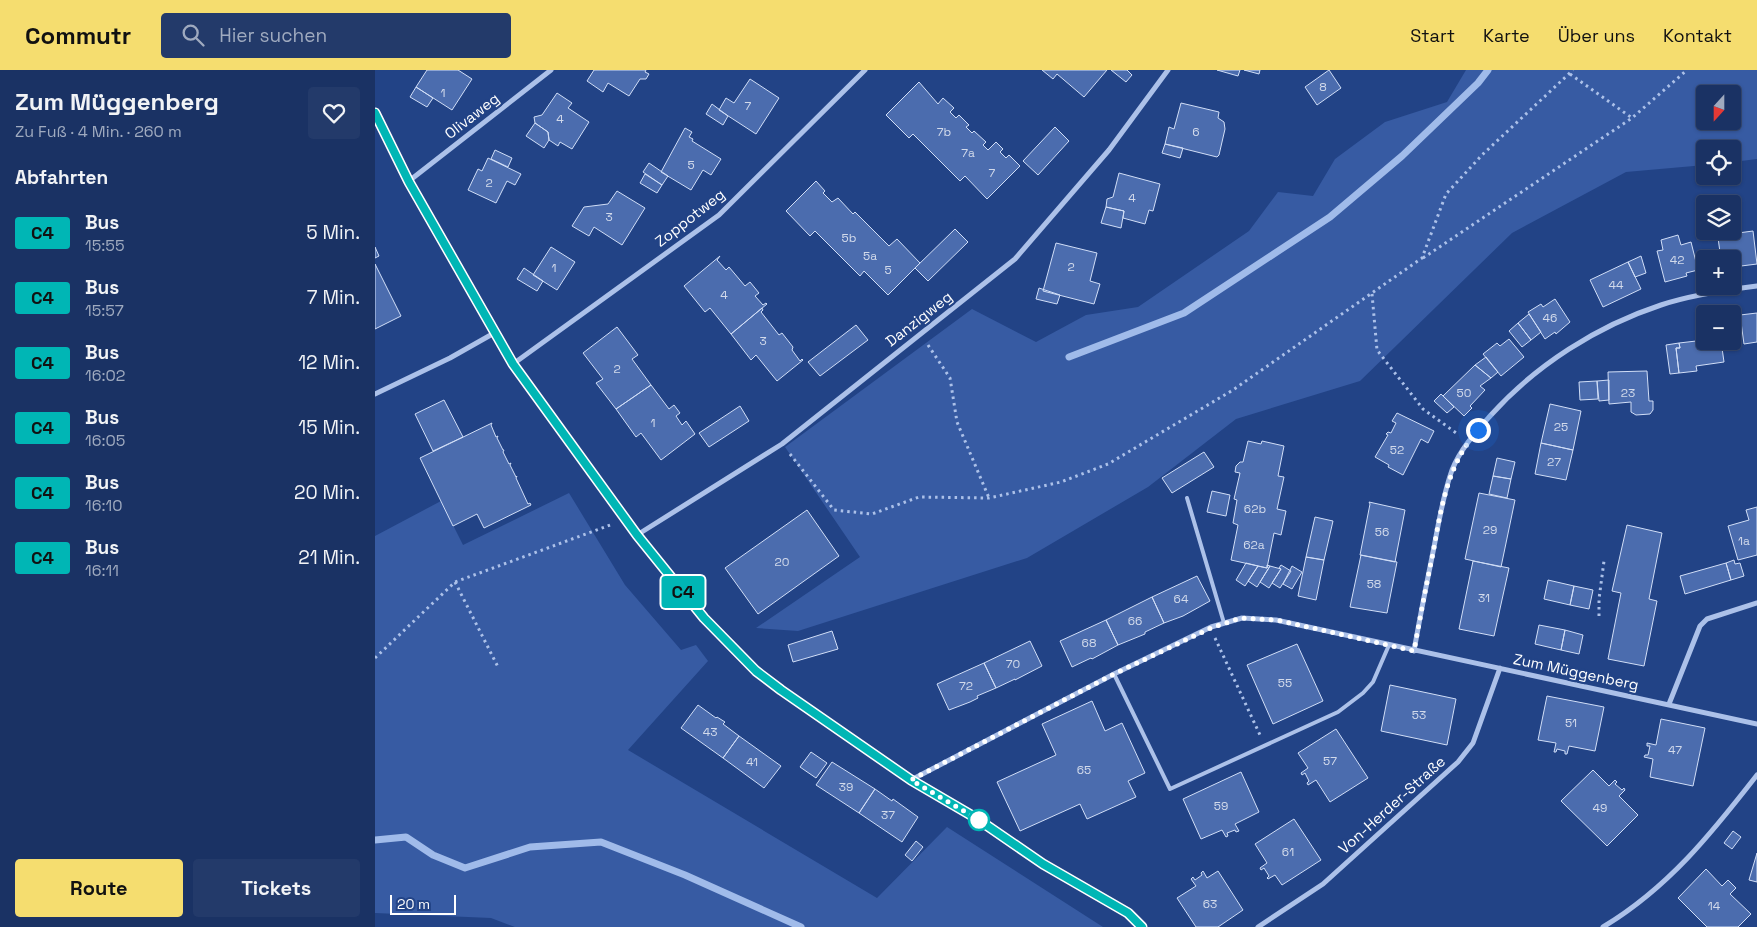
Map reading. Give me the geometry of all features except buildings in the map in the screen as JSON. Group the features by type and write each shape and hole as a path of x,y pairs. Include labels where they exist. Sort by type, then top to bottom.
{"street":[{"name":"Olivaweg","path":"409,182 551,70"},
{"name":"Zoppotweg","path":"513,364 719,215 865,70"},
{"name":"Danzigweg","path":"637,535 782,444 1015,259 1109,150 1169,70"},
{"path":"375,113 409,182 513,364 637,535 704,618 756,671 911,780 976,818 1043,864 1128,913 1142,927"},
{"path":"1414,651 1444,497 1453,468 1467,442 1499,406 1534,374 1574,346 1614,324 1661,305 1717,292 1757,286"},
{"path":"375,394 450,358 496,332"},
{"path":"1669,704 1700,626 1707,619 1757,603"},
{"name":"Zum Müggenberg","path":"911,780 1114,674 1211,628 1241,618 1277,620 1757,724"},
{"name":"Von-Herder-Straße","path":"1258,927 1323,884 1458,762 1473,743 1500,668"},
{"path":"1603,927 1650,894 1685,863 1720,823 1757,775"}],"lane":[{"path":"1187,498 1224,623"},
{"path":"1114,674 1170,789 1264,744 1338,712 1373,682 1389,645"}],"path":[{"path":"1422,258 1446,194 1482,155 1573,70"},
{"path":"782,444 834,510 872,514 919,497 989,498 1061,482 1108,464 1233,390 1422,258 1632,118 1687,70"},
{"path":"1570,74 1632,118"},
{"path":"1372,293 1377,350 1423,409 1467,442"},
{"path":"921,334 950,378 957,422 989,498"},
{"path":"375,658 455,582 625,519"},
{"path":"1599,616 1599,599 1604,561"},
{"path":"455,582 498,667"},
{"path":"1211,628 1264,744"}],"shaded area":[{"path":"1466,70 1757,70 1757,159 1741,161 1741,140 1696,140 1696,166 1626,172 1512,233 1360,381 1236,419 1148,487 1027,558 798,631 756,628 860,557 785,447 972,309 1036,342 1086,315 1138,307 1249,231 1278,192 1313,196 1335,159 1385,122 1447,102"},
{"path":"569,493 625,585 681,650 696,645 708,661 628,750 877,898 947,827 1103,927 515,927 491,918 375,913 375,536 441,501 463,545"}],"waterway":[{"path":"1069,357 1184,313 1330,217 1402,156 1478,83 1488,70"},
{"path":"375,840 406,837 433,855 465,868 530,847 601,842 685,875 801,927"}],"bus line":[{"name":"C4","path":"375,113 409,182 513,364 637,535 704,618 734,650 756,671 781,690 911,780 976,818 1043,864 1128,913 1142,927"}],"route":[{"path":"979,820 911,780 1114,674 1211,628 1241,618 1277,620 1414,651 1444,497 1453,468 1467,442 1478,430"}]}
